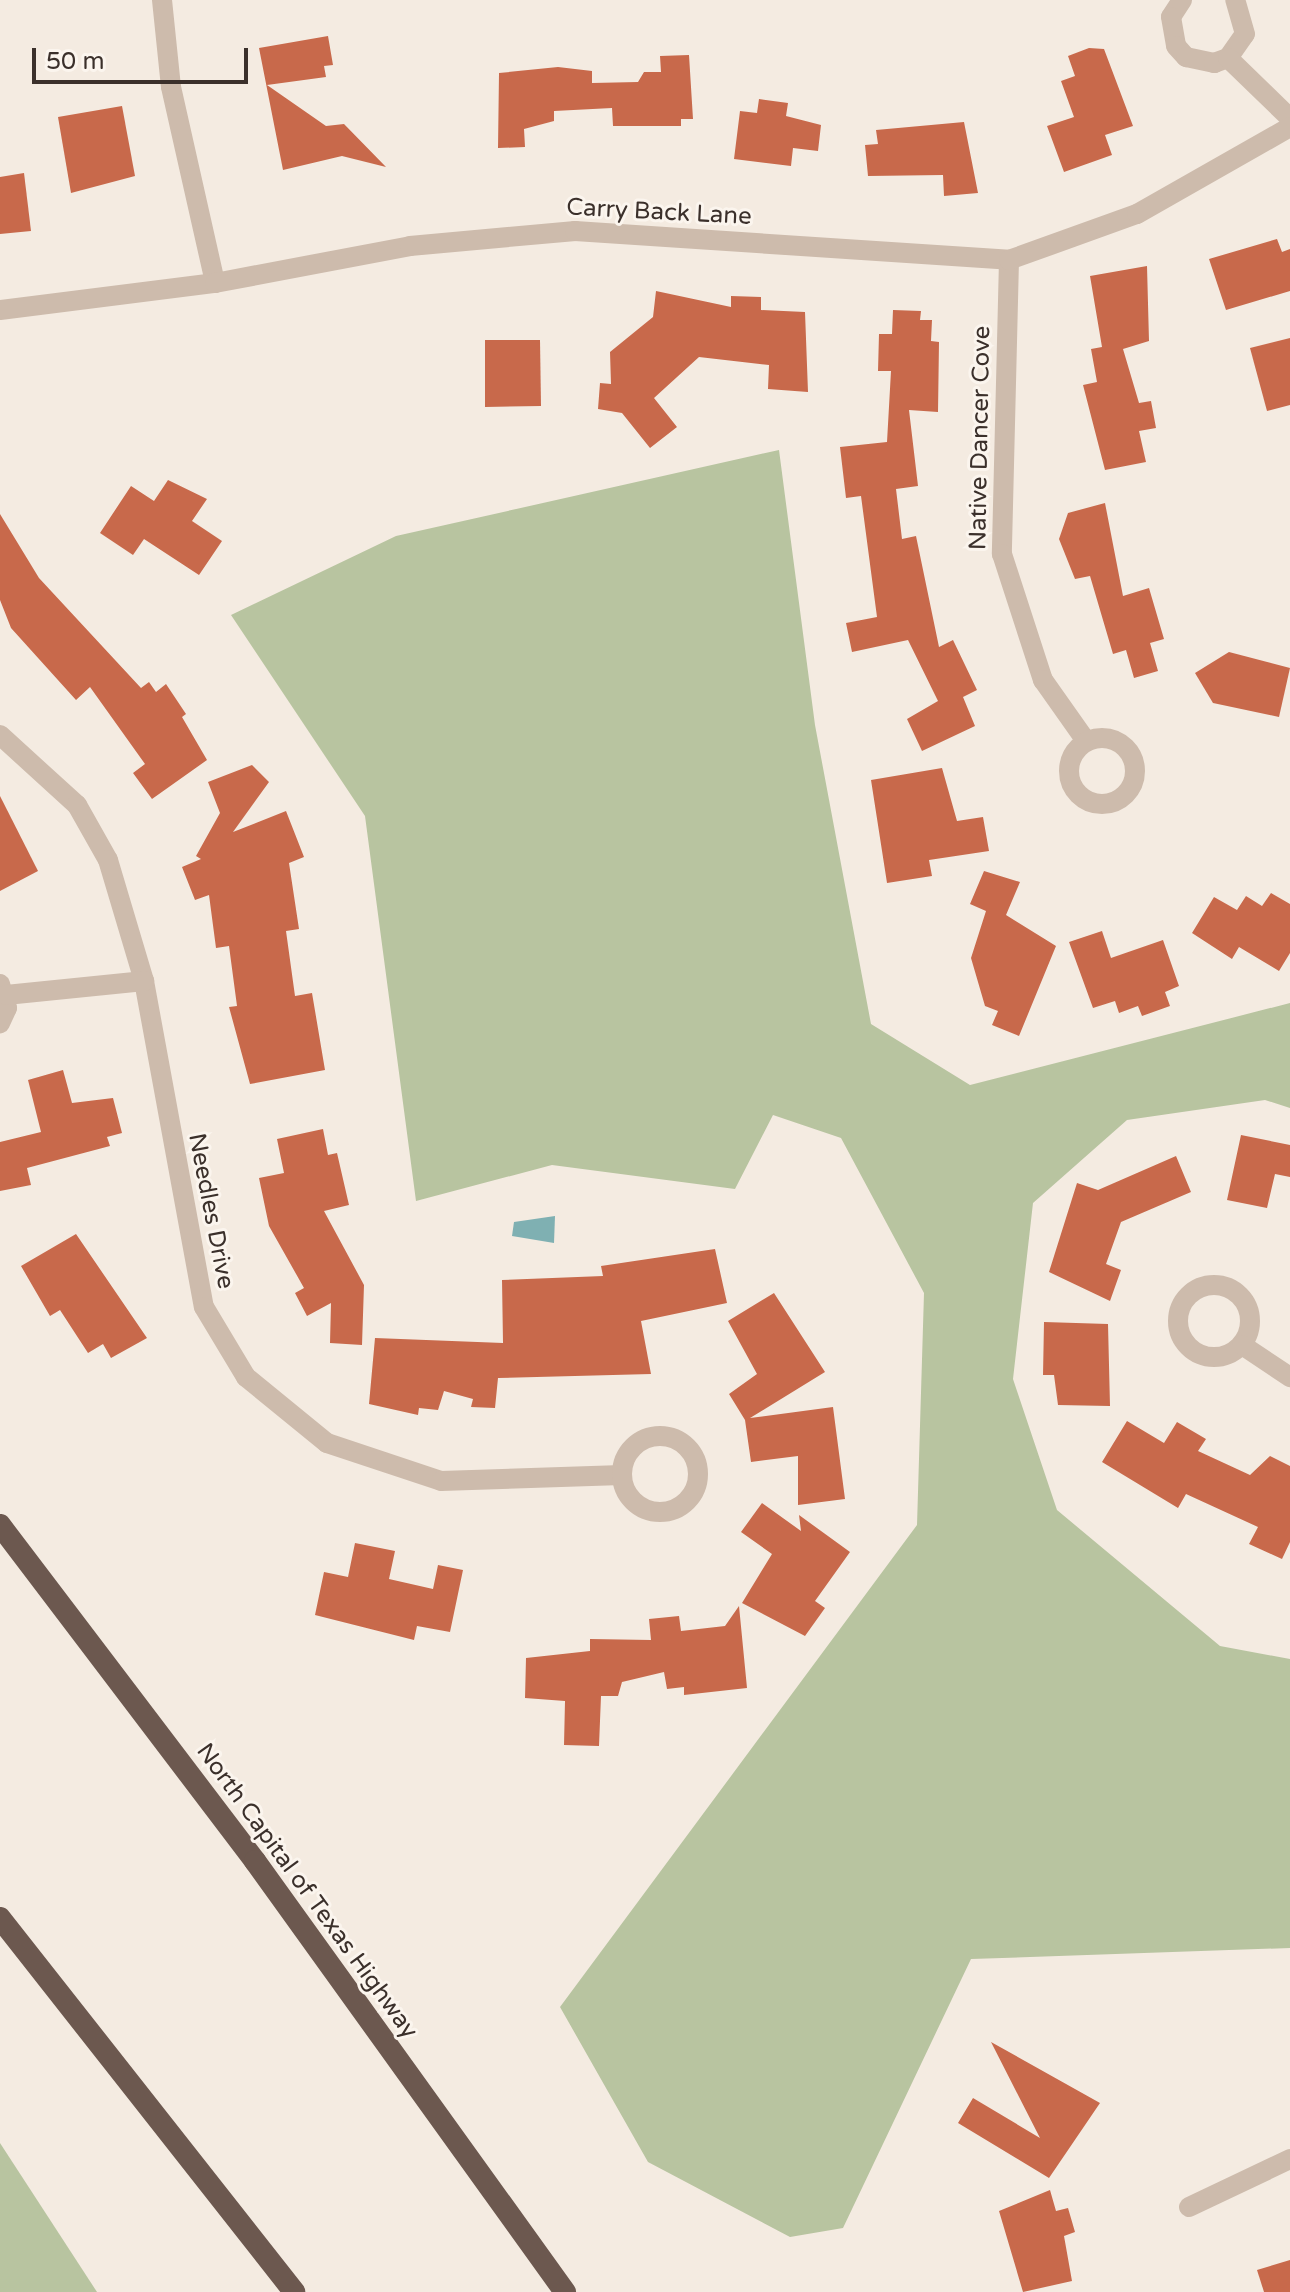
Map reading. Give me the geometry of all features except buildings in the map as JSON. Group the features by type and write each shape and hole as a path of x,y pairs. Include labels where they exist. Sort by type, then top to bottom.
{"highway":[{"name":"North Capital of Texas Highway","path":"0,1525 255,1861 565,2292"},
{"path":"0,1918 294,2292"}],"street":[{"path":"162,0 171,87 215,283"},
{"path":"1182,0 1171,17 1176,46 1200,62 1228,58 1245,34 1235,0"},
{"path":"1228,58 1290,118"},
{"name":"Carry Back Lane","path":"0,310 215,283 410,246 575,231 1009,260 1137,214 1290,127"},
{"name":"Native Dancer Cove","path":"1009,260 1002,554 1043,680 1086,741"},
{"name":"Needles Drive","path":"0,735 77,805 108,860 144,981 204,1307 246,1377 327,1443 441,1481 622,1475"},
{"path":"0,1023 3,990 144,981"},
{"path":"1242,1345 1290,1377"},
{"path":"1189,2207 1290,2159"}],"green space":[{"path":"779,450 815,725 871,1024 970,1085 1290,1003 1290,1108 1265,1100 1127,1120 1033,1203 1013,1379 1057,1510 1220,1646 1290,1659 1290,1948 971,1959 843,2228 790,2237 648,2162 560,2007 917,1525 924,1293 841,1138 773,1115 735,1189 552,1165 416,1201 365,816 231,615 396,536"},
{"path":"0,2143 97,2292 0,2292"}],"water":[{"path":"555,1216 554,1243 512,1236 514,1222"}]}
